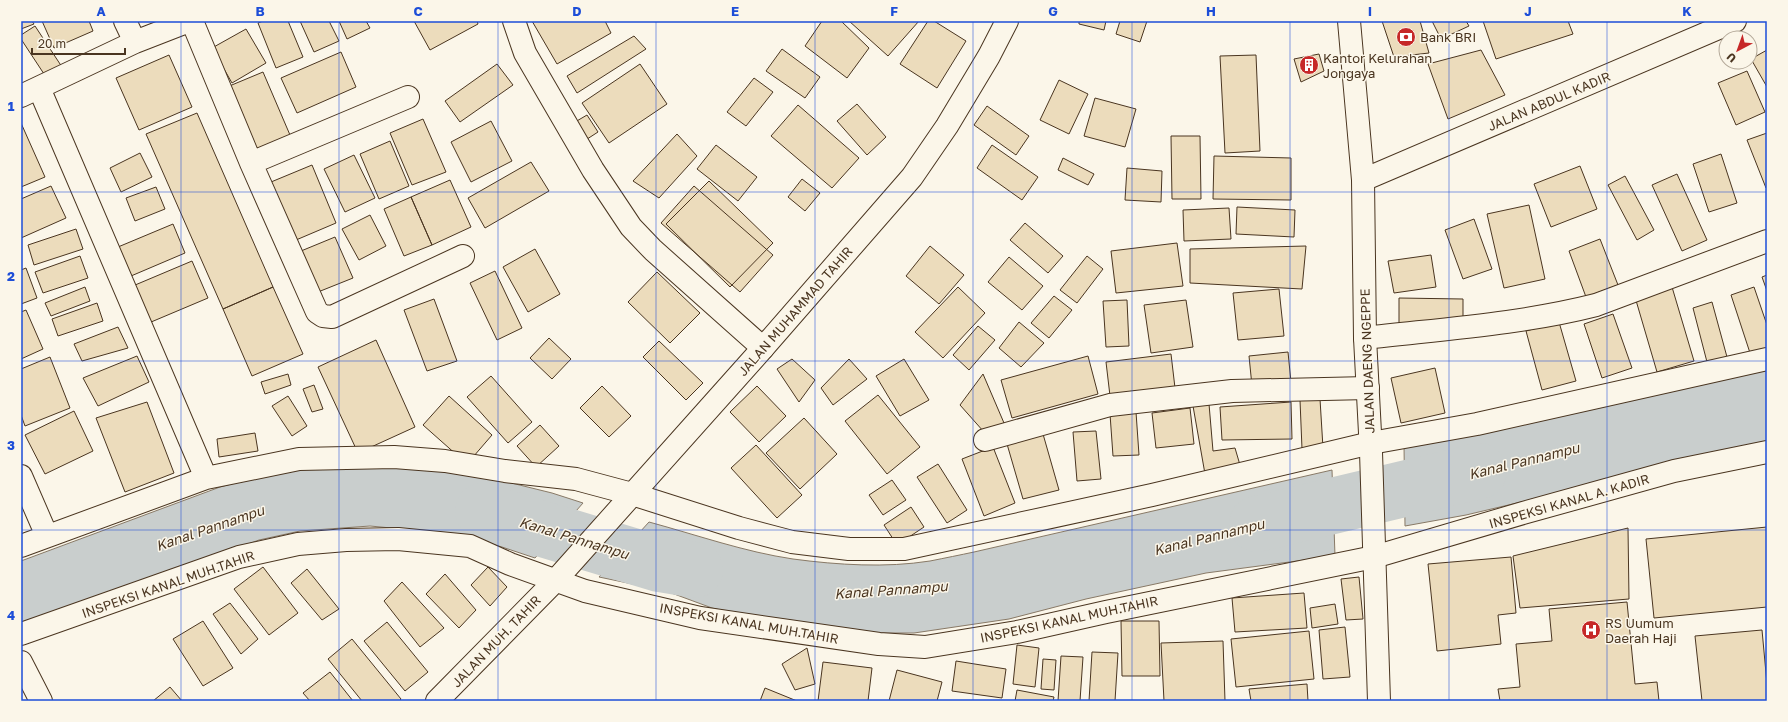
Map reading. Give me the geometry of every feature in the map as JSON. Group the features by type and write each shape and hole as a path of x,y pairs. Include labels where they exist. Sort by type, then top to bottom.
{"street":[{"path":"125,21 134,42"},
{"path":"188,21 134,42 30,92 206,478"},
{"path":"192,21 251,163 317,312 323,316 332,317 463,256"},
{"path":"514,21 525,53 593,170 631,227 653,250 763,348"},
{"name":"JALAN MUHAMMAD TAHIR","path":"555,581 763,348 912,177 950,120 989,56 1007,21"},
{"name":"JALAN DAENG NGEPPE","path":"1349,21 1363,180 1365,338 1371,447 1379,701"},
{"name":"JALAN ABDUL KADIR","path":"1363,180 1735,21"},
{"path":"251,163 408,97"},
{"path":"1365,338 1463,327 1573,311 1596,305 1767,241"},
{"path":"21,546 206,478 299,459 394,457 445,461 576,479 632,494 739,528 792,542 849,549 904,549 1767,359"},
{"path":"985,440 1110,405 1232,391 1368,388"},
{"name":"INSPEKSI KANAL A. KADIR","path":"1373,548 1523,513 1674,471 1767,452"},
{"path":"21,476 47,536"},
{"name":"INSPEKSI KANAL MUH.TAHIR","path":"21,634 239,557 298,544 346,540 398,539 470,546 510,564 585,591 700,618 871,643 925,646 1017,632 1373,548"},
{"name":"JALAN MUH. TAHIR","path":"437,701 555,581"},
{"path":"21,662 41,701"}],"water":[{"path":"1767,367 1767,444 1466,515 1405,526 1404,445"},
{"path":"386,464 487,477 552,493 583,503 535,558 463,536 434,532 370,526 300,531 259,540 21,628 21,561 220,487 272,473 313,466"},
{"path":"1332,470 1335,556 1206,573 1086,599 1009,619 914,633 869,633 733,613 712,608 666,591 599,577 649,522 739,548 793,559 862,565 913,563 974,552"}],"building":[{"path":"21,21 32,21 34,24 21,29"},
{"path":"42,21 89,21 93,31 54,48"},
{"path":"263,21 288,21 303,57 276,68 258,23"},
{"path":"300,21 329,21 339,41 314,52"},
{"path":"339,21 366,21 370,28 347,39"},
{"path":"414,21 477,21 478,24 430,50"},
{"path":"532,21 605,21 611,33 557,64"},
{"path":"822,21 841,21 869,48 847,78 805,46"},
{"path":"849,21 919,21 888,56"},
{"path":"928,21 934,21 966,41 937,88 900,64"},
{"path":"1079,21 1106,21 1104,30 1079,24"},
{"path":"1120,21 1147,21 1140,42 1116,34"},
{"name":"Bank BRI","path":"1382,21 1420,21 1429,53 1394,57"},
{"path":"1432,21 1466,21 1469,26 1441,39"},
{"path":"1483,21 1568,21 1573,34 1496,59"},
{"path":"35,26 62,67 46,77 21,39 21,35"},
{"path":"246,29 266,63 232,83 212,48"},
{"path":"634,36 646,49 577,93 567,76"},
{"path":"782,49 820,77 805,98 766,71"},
{"path":"1481,50 1505,95 1448,119 1428,64"},
{"path":"1767,50 1767,87 1757,70 1758,55"},
{"path":"341,52 356,87 297,113 281,78"},
{"name":"Kantor Kelurahan Jongaya","path":"1319,54 1324,71 1301,82 1294,59"},
{"path":"169,55 192,107 139,130 116,78"},
{"path":"1256,55 1260,151 1225,153 1220,56"},
{"path":"497,64 513,85 460,122 445,101"},
{"path":"640,64 667,104 609,143 582,103"},
{"path":"1747,71 1765,112 1736,125 1718,83"},
{"path":"263,72 290,135 254,150 227,87"},
{"path":"754,78 773,92 746,126 727,112"},
{"path":"1059,80 1088,94 1069,134 1040,120"},
{"path":"1095,98 1136,109 1125,147 1084,136"},
{"path":"857,104 886,137 867,155 837,121"},
{"path":"798,105 859,158 832,188 771,136"},
{"path":"987,106 1029,136 1016,155 974,125"},
{"path":"197,113 273,287 223,309 146,134"},
{"path":"587,115 598,132 581,143 570,125"},
{"path":"423,119 446,172 412,185 390,133"},
{"path":"491,121 512,161 471,182 451,142"},
{"path":"21,123 45,177 21,187"},
{"path":"1767,133 1767,187 1766,188 1747,140"},
{"path":"677,134 697,156 659,198 633,181"},
{"path":"1171,136 1200,136 1201,199 1172,199"},
{"path":"390,141 409,186 379,199 360,154"},
{"path":"716,145 757,177 738,201 697,169"},
{"path":"992,145 1038,177 1022,200 977,168"},
{"path":"140,153 152,177 121,192 110,168"},
{"path":"1721,154 1737,203 1709,212 1693,164"},
{"path":"354,155 375,198 345,212 324,169"},
{"path":"1214,156 1291,158 1291,200 1213,199"},
{"path":"1063,158 1094,174 1088,185 1058,170"},
{"path":"531,162 549,191 485,228 468,198"},
{"path":"312,165 336,223 296,240 271,182"},
{"path":"1580,166 1597,209 1551,227 1534,184"},
{"path":"1127,168 1162,171 1161,202 1125,200"},
{"path":"1677,174 1707,240 1682,251 1652,185"},
{"path":"1625,176 1654,230 1637,240 1608,185"},
{"path":"802,179 820,193 805,211 788,197"},
{"path":"450,180 471,227 432,245 411,197"},
{"path":"709,181 773,243 730,287 666,224"},
{"path":"51,186 66,218 21,238 21,199"},
{"path":"694,186 773,255 740,292 661,223"},
{"path":"156,187 165,209 135,221 126,198"},
{"path":"411,197 432,245 404,256 384,209"},
{"path":"1529,205 1545,279 1504,288 1487,214"},
{"path":"1237,207 1295,210 1294,237 1236,234"},
{"path":"1229,208 1231,239 1184,241 1183,210"},
{"path":"370,215 386,246 359,260 342,229"},
{"path":"1474,219 1492,269 1463,279 1445,230"},
{"path":"1025,223 1063,256 1048,273 1010,240"},
{"path":"173,224 185,253 131,276 118,247"},
{"path":"76,229 83,249 34,265 28,245"},
{"path":"335,237 353,278 318,292 301,251"},
{"path":"1600,239 1618,285 1586,297 1569,251"},
{"path":"1177,243 1183,286 1116,293 1111,251"},
{"path":"930,246 964,275 939,304 906,276"},
{"path":"1306,246 1302,289 1190,283 1190,249"},
{"path":"535,249 560,294 528,312 503,267"},
{"path":"1431,255 1436,287 1394,293 1388,261"},
{"path":"80,256 88,278 43,293 35,272"},
{"path":"1087,256 1103,269 1077,303 1060,290"},
{"path":"1009,257 1043,286 1022,310 988,282"},
{"path":"192,261 208,298 144,325 128,288"},
{"path":"26,268 37,298 21,304 21,270"},
{"path":"495,271 522,328 497,340 470,283"},
{"path":"657,272 700,313 670,343 628,302"},
{"path":"1767,275 1767,291 1762,277"},
{"path":"85,287 90,301 51,316 45,303"},
{"path":"273,287 303,354 252,376 223,309"},
{"path":"958,287 985,313 943,358 915,332"},
{"path":"1672,287 1694,361 1657,372 1635,297"},
{"path":"1754,287 1767,325 1767,354 1752,359 1731,295"},
{"path":"1279,289 1284,336 1238,340 1233,293"},
{"path":"1054,296 1072,310 1049,338 1031,323"},
{"path":"1399,298 1463,299 1463,324 1399,324"},
{"path":"434,299 457,361 427,371 404,310"},
{"path":"1127,300 1129,346 1106,347 1103,301"},
{"path":"1186,300 1193,347 1151,353 1144,305"},
{"path":"1712,302 1727,357 1707,362 1693,308"},
{"path":"97,303 103,321 58,336 52,319"},
{"path":"26,310 43,349 21,359 21,312"},
{"path":"1613,314 1632,368 1602,378 1584,324"},
{"path":"1019,322 1044,343 1021,367 999,348"},
{"path":"1559,322 1576,381 1542,390 1526,331"},
{"path":"978,326 995,340 969,370 953,355"},
{"path":"118,327 128,348 82,361 74,344"},
{"path":"549,338 571,359 552,379 530,358"},
{"path":"376,340 415,427 358,453 318,367"},
{"path":"659,341 703,383 686,400 643,357"},
{"path":"1288,352 1291,382 1252,386 1249,356"},
{"path":"1171,354 1175,388 1110,396 1106,362"},
{"path":"137,356 149,382 98,406 83,378"},
{"path":"1088,356 1098,394 1012,418 1001,380"},
{"path":"50,357 70,408 25,426 21,415 21,369"},
{"path":"792,359 815,380 799,402 777,369"},
{"path":"849,359 867,379 833,405 821,388"},
{"path":"904,359 929,400 900,416 876,376"},
{"path":"1435,368 1445,413 1401,423 1391,378"},
{"path":"288,374 291,385 265,394 261,382"},
{"path":"983,374 1004,423 984,432 960,405"},
{"path":"491,376 532,422 508,443 467,397"},
{"path":"314,385 323,409 312,412 303,389"},
{"path":"602,386 631,416 609,437 580,408"},
{"path":"757,386 786,416 759,442 730,412"},
{"path":"878,395 920,447 887,474 845,421"},
{"path":"288,396 307,426 292,436 272,406"},
{"path":"449,396 492,435 467,464 423,425"},
{"path":"1320,399 1323,448 1302,449 1300,400"},
{"path":"147,402 174,473 125,492 96,418"},
{"path":"1291,402 1292,439 1222,440 1220,407"},
{"path":"1209,404 1213,451 1235,448 1240,465 1205,474 1193,406"},
{"path":"1190,408 1194,444 1156,448 1152,413"},
{"path":"74,411 93,451 45,474 25,435"},
{"path":"1136,412 1139,455 1113,456 1110,414"},
{"path":"804,418 837,454 800,489 766,453"},
{"path":"540,425 559,446 536,467 517,446"},
{"path":"1096,431 1101,479 1077,481 1073,432"},
{"path":"255,433 258,451 219,457 217,439"},
{"path":"1043,434 1059,490 1023,499 1007,444"},
{"path":"756,445 802,495 777,518 731,468"},
{"path":"993,447 1015,503 984,516 962,459"},
{"path":"938,464 967,510 947,523 917,477"},
{"path":"892,480 906,500 883,515 869,495"},
{"path":"911,507 924,527 897,545 884,525"},
{"path":"1767,527 1767,607 1654,618 1646,539"},
{"path":"1628,528 1629,599 1520,608 1513,556"},
{"path":"1511,557 1516,613 1498,615 1501,644 1437,651 1428,564"},
{"path":"263,567 298,613 269,635 234,589"},
{"path":"488,567 507,587 490,606 471,585"},
{"path":"307,569 339,609 322,620 291,583"},
{"path":"445,574 476,610 459,628 426,594"},
{"path":"1359,577 1363,619 1346,620 1341,579"},
{"path":"402,582 444,628 420,647 384,601"},
{"path":"1304,593 1307,628 1235,632 1232,598"},
{"path":"1627,602 1635,684 1657,682 1659,701 1500,701 1498,689 1520,687 1516,644 1552,641 1549,609"},
{"path":"230,603 258,639 241,654 213,614"},
{"path":"1335,604 1338,624 1312,628 1310,608"},
{"path":"203,621 233,668 203,686 173,639"},
{"path":"1121,621 1159,621 1160,676 1122,676"},
{"path":"387,622 428,672 405,691 364,641"},
{"path":"1345,627 1350,677 1323,679 1319,630"},
{"path":"1762,630 1767,701 1702,701 1695,636"},
{"path":"1309,631 1314,679 1236,687 1231,639"},
{"path":"352,639 401,699 399,701 362,701 328,659"},
{"path":"1223,641 1225,701 1164,701 1161,643"},
{"path":"1017,645 1039,648 1035,687 1013,684"},
{"path":"807,648 815,684 795,690 782,664"},
{"path":"1092,652 1118,653 1115,701 1089,701"},
{"path":"1061,656 1083,657 1080,701 1058,701"},
{"path":"1043,659 1056,660 1054,690 1041,689"},
{"path":"956,661 1006,669 1002,698 952,691"},
{"path":"823,662 872,668 868,701 818,701"},
{"path":"897,670 942,682 937,701 889,701"},
{"path":"330,672 353,701 310,701 303,693"},
{"path":"1307,684 1308,701 1251,701 1249,689"},
{"path":"170,687 182,701 153,701"},
{"path":"765,688 797,701 760,701"},
{"path":"1017,690 1054,697 1053,701 1015,701"}],"waterway":[{"name":"Kanal Pannampu","path":"1257,524 1479,471"},
{"name":"Kanal Pannampu","path":"483,511 659,564 695,570"}],"place":[{"name":"Bank BRI","path":"1406,37"},
{"name":"Kantor Kelurahan Jongaya","path":"1309,65"},
{"name":"RS Uumum Daerah Haji","path":"1591,630"}]}
